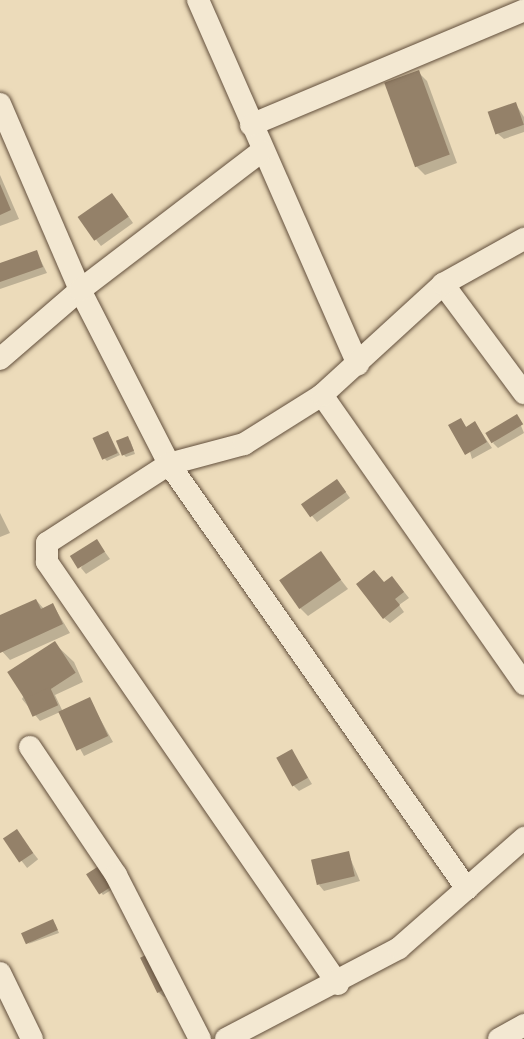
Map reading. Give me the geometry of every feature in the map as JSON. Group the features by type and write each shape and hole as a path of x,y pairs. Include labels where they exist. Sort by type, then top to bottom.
{"street":[{"path":"198,0 262,151 358,364"},
{"path":"251,125 524,10"},
{"path":"0,104 80,290 169,464 466,889"},
{"path":"0,359 80,290 262,151"},
{"path":"338,984 47,562 46,543 62,529 169,464 244,444 322,395 444,284 524,239"},
{"path":"444,284 524,393"},
{"path":"322,395 524,684"},
{"path":"30,747 116,875 200,1039"},
{"path":"226,1039 338,984 399,948 524,838"},
{"path":"0,973 32,1039"},
{"path":"499,1039 524,1025"}],"building":[{"path":"419,70 450,155 415,167 384,83"},
{"path":"516,102 524,125 495,134 488,112"},
{"path":"0,184 11,210 0,215"},
{"path":"112,193 129,217 94,241 78,217"},
{"path":"37,250 43,267 0,282 0,263"},
{"path":"517,414 523,424 491,443 485,433"},
{"path":"461,418 466,427 475,421 487,442 465,455 448,425"},
{"path":"108,431 118,453 102,460 92,438"},
{"path":"128,436 134,451 122,456 116,441"},
{"path":"337,479 346,492 310,517 301,504"},
{"path":"97,539 105,552 78,569 70,556"},
{"path":"321,551 341,580 299,609 279,580"},
{"path":"374,570 384,582 392,576 404,592 395,599 400,605 383,619 356,584"},
{"path":"36,599 41,609 53,603 63,624 0,653 0,615"},
{"path":"55,641 76,673 28,704 7,672"},
{"path":"50,687 58,705 33,717 24,698"},
{"path":"90,697 108,736 76,751 58,712"},
{"path":"292,749 308,778 292,787 276,758"},
{"path":"17,829 33,853 19,863 3,839"},
{"path":"349,851 355,876 317,885 311,860"},
{"path":"102,864 115,884 99,894 86,874"},
{"path":"53,919 58,930 26,944 21,933"},
{"path":"150,953 167,988 157,993 140,958"}]}
